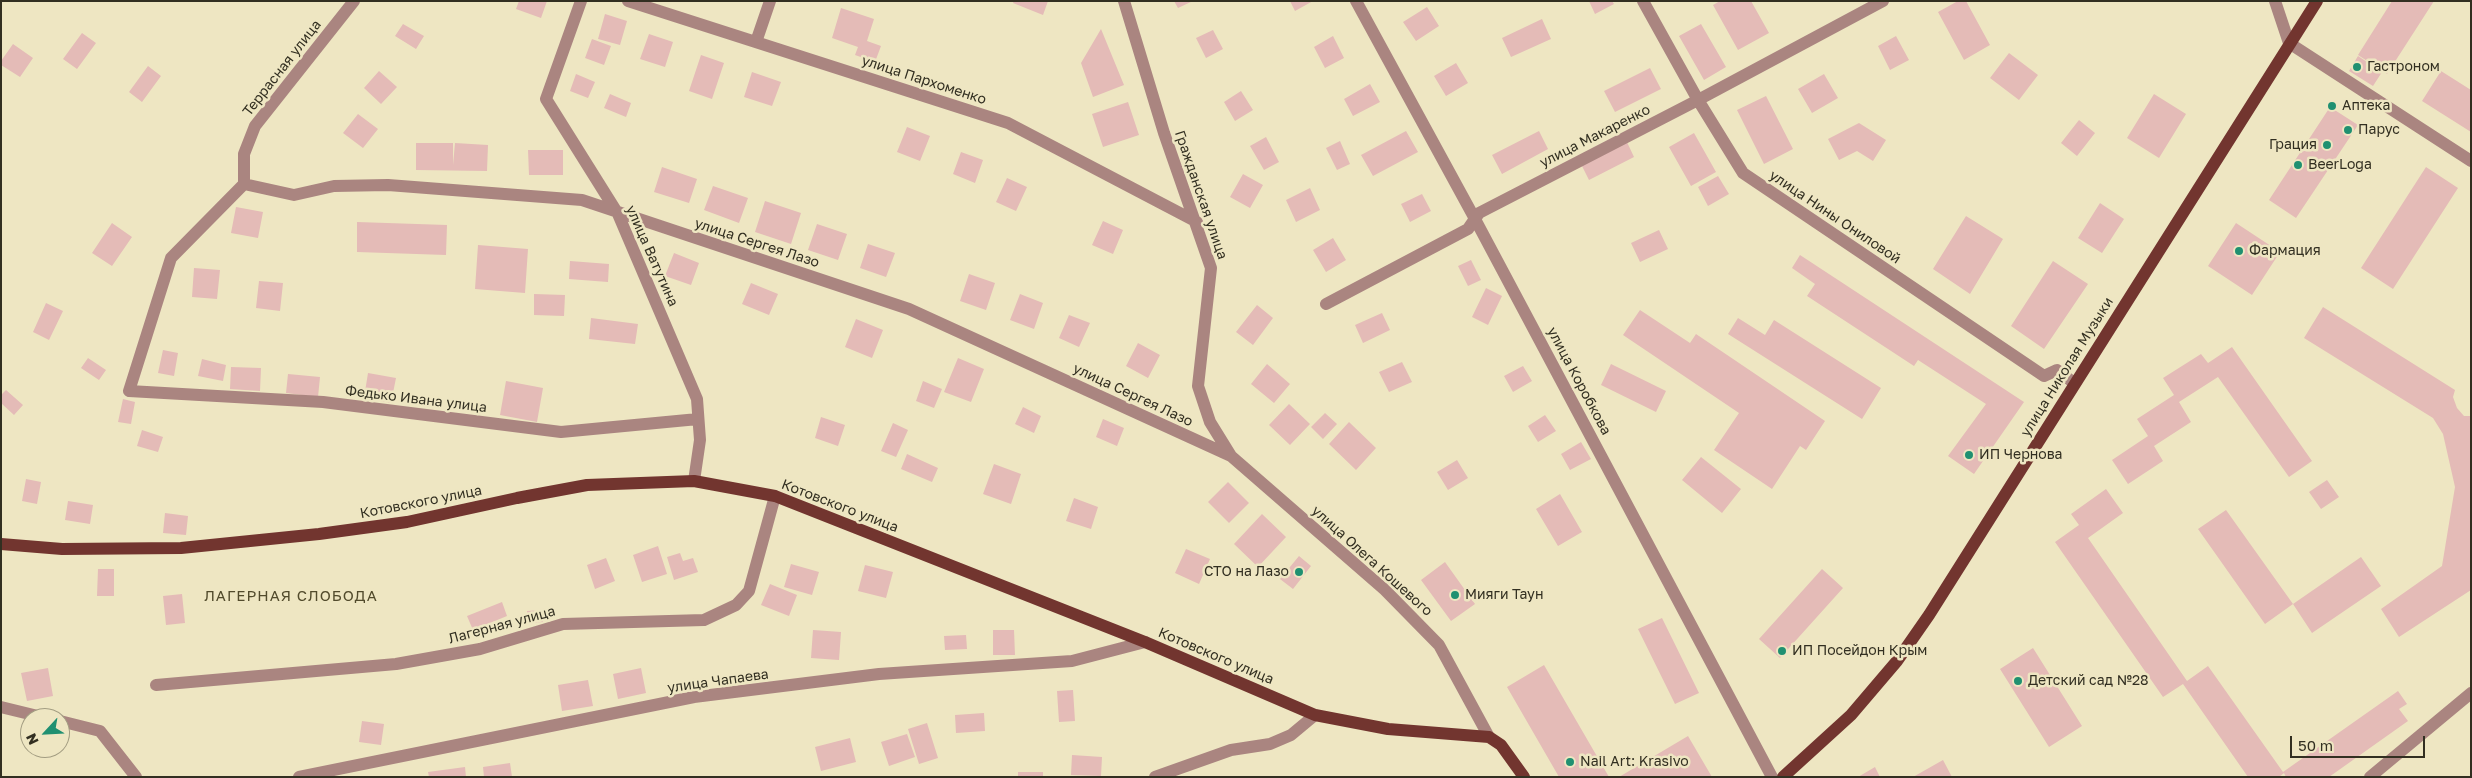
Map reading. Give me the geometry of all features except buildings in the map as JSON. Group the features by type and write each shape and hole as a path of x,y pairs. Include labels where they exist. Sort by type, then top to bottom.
{"main road":[{"name":"улица Николая Музыки","path":"1783,777 1851,715 1897,661 1929,615 2317,1"},
{"name":"Котовского улица","path":"1,544 62,549 180,548 319,534 407,522 587,485 694,481 775,496 1144,642 1315,715 1388,730 1489,737"},
{"name":"улица Олега Кошевого","path":"1489,737 1501,745 1524,777"}],"street":[{"name":"Террасная улица","path":"244,184 244,154 255,126 354,1"},
{"name":"улица Ватутина","path":"581,1 546,99 618,214 697,399 700,440 694,481"},
{"name":"улица Пархоменко","path":"628,1 1008,123 1197,222"},
{"path":"756,42 770,1"},
{"name":"Гражданская улица","path":"1124,1 1164,133 1197,222 1211,268 1198,386 1210,422 1231,456"},
{"name":"улица Коробкова","path":"1356,1 1475,219 1772,777"},
{"name":"улица Нины Ониловой","path":"1644,1 1698,100 1743,173 2044,376 2057,370 2074,383"},
{"name":"улица Макаренко","path":"1326,304 1468,229 1479,213 1884,1"},
{"path":"2275,1 2289,43 2471,161"},
{"name":"улица Сергея Лазо","path":"244,184 294,195 334,186 388,185 582,200 618,214 909,309 1231,456"},
{"name":"Федько Ивана улица","path":"244,184 171,258 129,392 323,402 561,432 698,419"},
{"name":"улица Олега Кошевого","path":"1231,456 1386,590 1439,645 1489,737"},
{"name":"Лагерная улица","path":"156,685 396,664 480,649 562,624 704,620 736,605 749,591 775,496"},
{"name":"улица Чапаева","path":"299,777 694,697 879,674 1072,660 1144,642"},
{"path":"2370,777 2471,693"},
{"path":"1,707 20,712"},
{"path":"1155,777 1231,750 1270,744 1291,735 1315,715"},
{"path":"70,724 100,731 136,777"}],"place":[{"name":"Гастроном","path":"2357,67"},
{"name":"Аптека","path":"2332,106"},
{"name":"Парус","path":"2348,130"},
{"name":"Грация","path":"2327,145"},
{"name":"BeerLoga","path":"2298,165"},
{"name":"Фармация","path":"2239,251"},
{"name":"ИП Чернова","path":"1969,455"},
{"name":"СТО на Лазо","path":"1299,572"},
{"name":"Мияги Таун","path":"1455,595"},
{"name":"ИП Посейдон Крым","path":"1782,651"},
{"name":"Детский сад №28","path":"2018,681"},
{"name":"Nail Art: Krasivo","path":"1570,762"}],"district":[{"name":"ЛАГЕРНАЯ СЛОБОДА","path":"291,596"}]}
